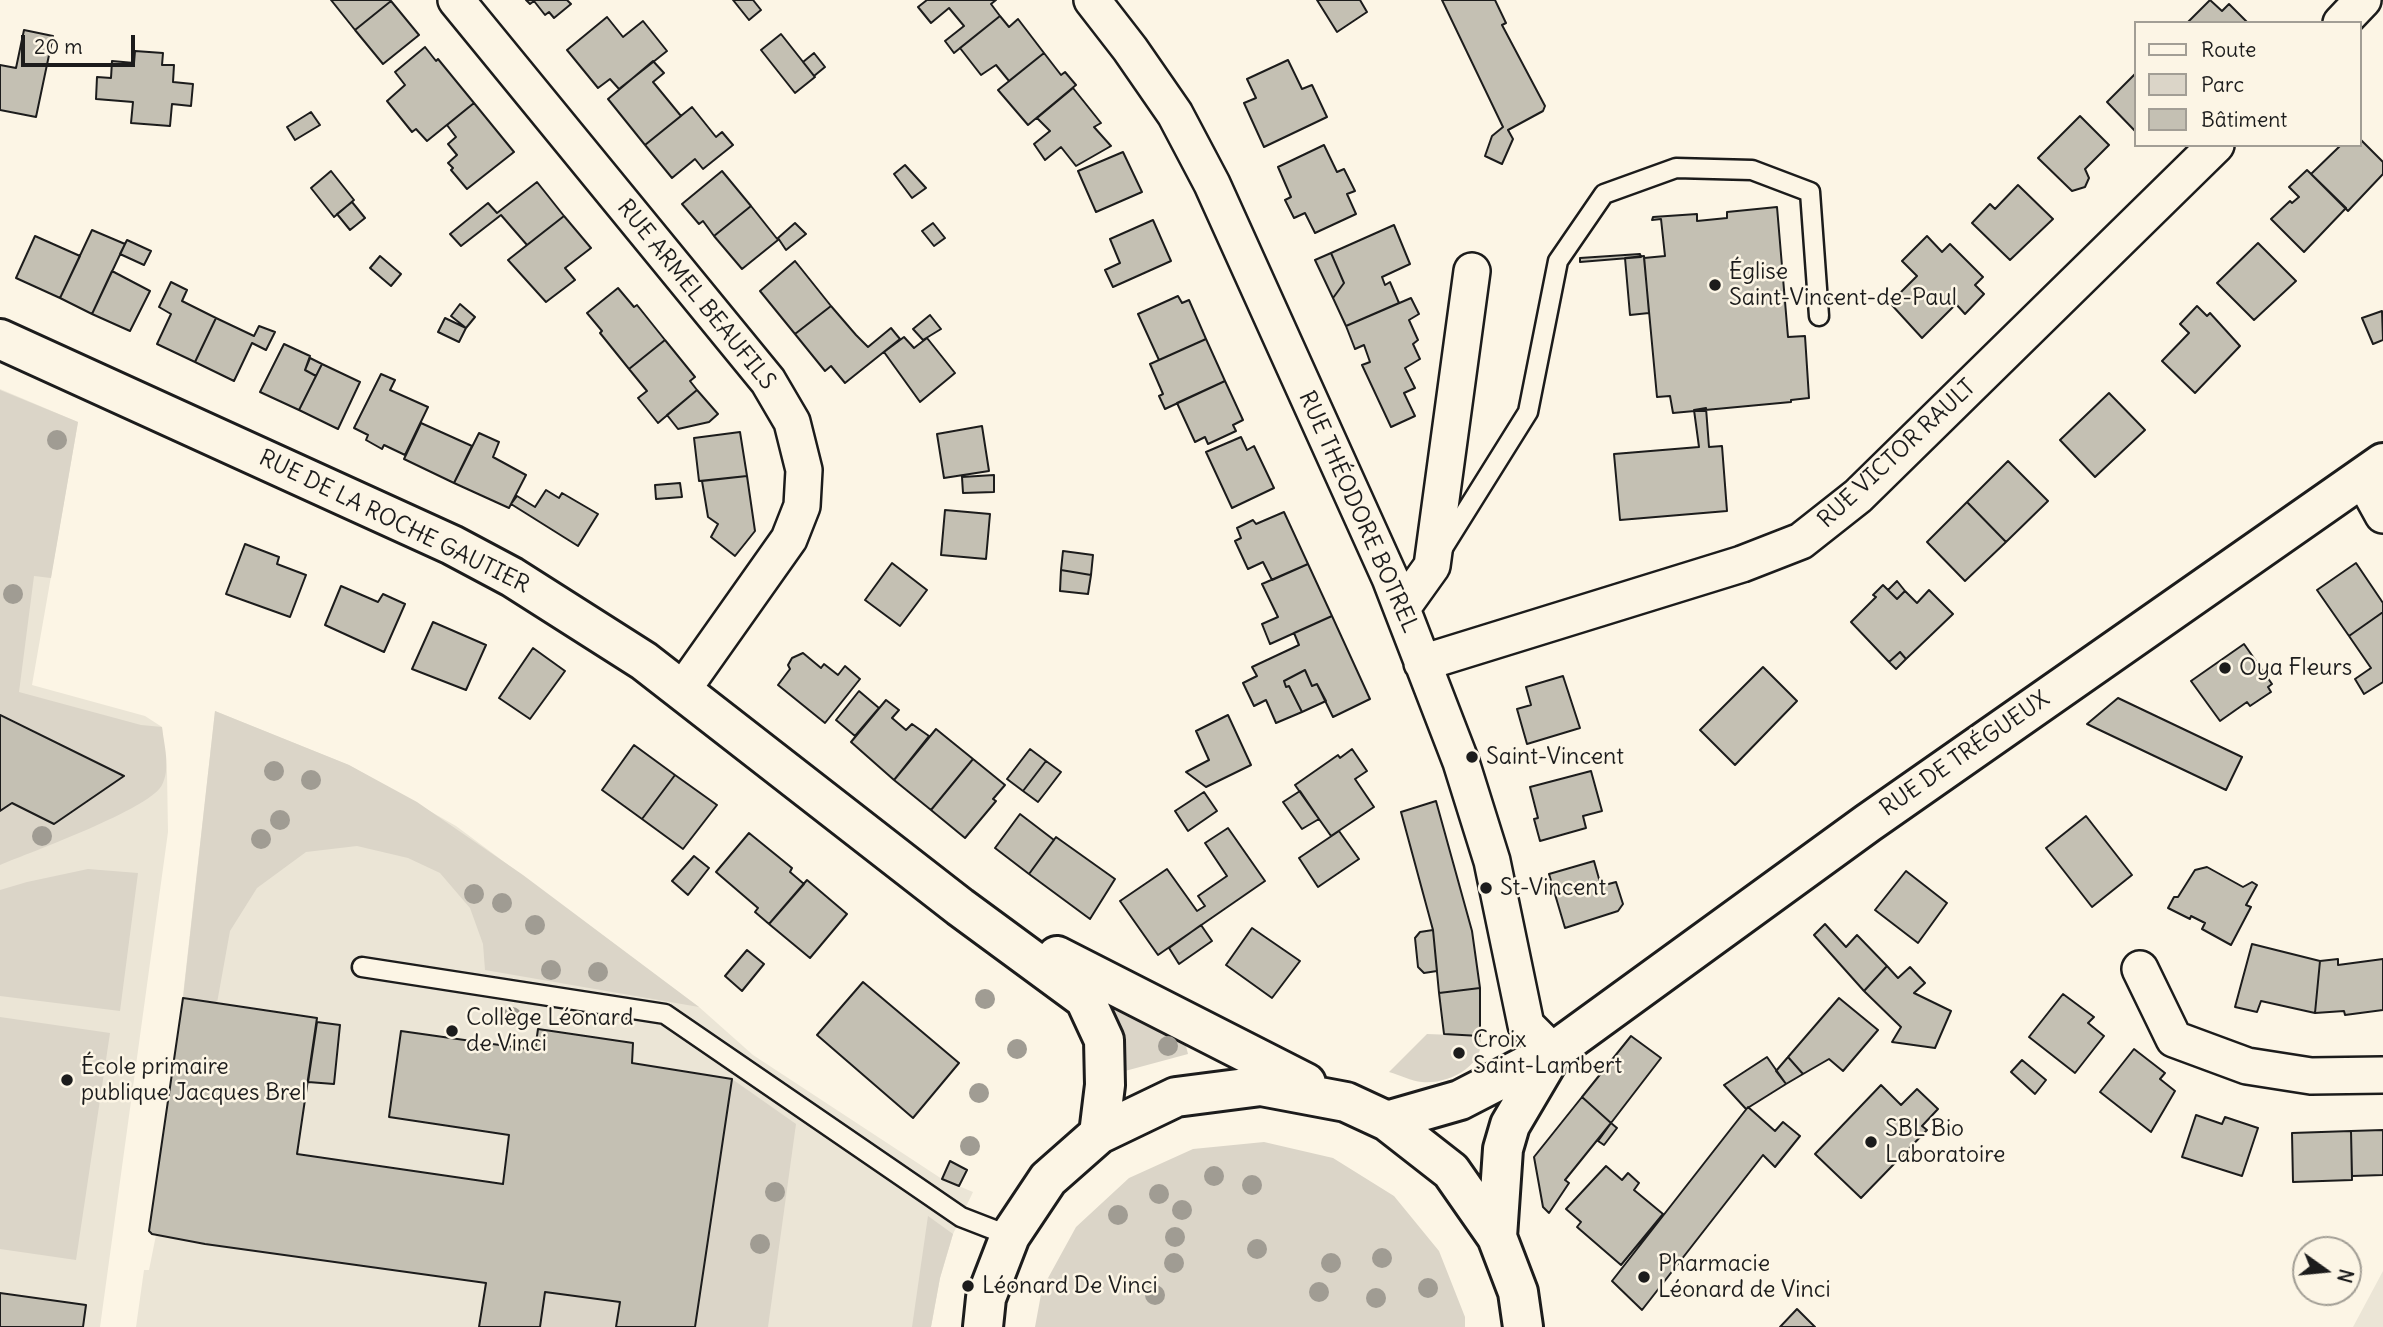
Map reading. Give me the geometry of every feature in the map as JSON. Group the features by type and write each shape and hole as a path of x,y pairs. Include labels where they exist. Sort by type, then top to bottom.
{"main road":[{"name":"RUE DE LA ROCHE GAUTIER","path":"0,339 452,545 512,577 645,661 960,907"},
{"name":"RUE DE TRÉGUEUX","path":"1387,1121 1460,1100 1553,1052 1868,823 2372,470"},
{"path":"960,907 1387,1121 1451,1171 1497,1237 1518,1292 1523,1327"},
{"path":"960,907 1086,999 1104,1040 1105,1085 1099,1134"},
{"name":"RUE DE TRÉGUEUX","path":"1497,1237 1503,1149 1510,1125 1553,1052"},
{"path":"983,1327 986,1298 1010,1236 1048,1179 1099,1134 1176,1097 1261,1086 1346,1102"}],"street":[{"name":"RUE ARMEL BEAUFILS","path":"456,0 768,381 792,422 804,470 802,506 789,539 683,690"},
{"name":"RUE THÉODORE BOTREL","path":"1091,0 1130,49 1175,114 1212,184 1402,607 1461,762 1492,862 1526,1025 1553,1052"},
{"path":"2343,21 2362,0"},
{"name":"RUE VICTOR RAULT","path":"1422,663 1742,564 1801,541 1858,496 2214,147"},
{"path":"1402,607 1432,566 1472,271"},
{"path":"2372,470 2383,515"},
{"path":"2140,968 2174,1039 2247,1066 2311,1076 2383,1074"}],"lane":[{"path":"1432,566 1528,412 1558,261 1604,194 1676,167 1752,170 1810,192 1819,316"},
{"path":"362,967 665,1014 961,1217 1010,1236"}],"shaded area":[{"name":"École primaire publique Jacques Brel","path":"0,389 78,422 32,685 145,716 162,727 167,772 168,832 100,1327 0,1327"},
{"name":"Collège Léonard de Vinci","path":"215,711 349,765 456,826 699,1007 753,1055 942,1179 973,1192 953,1234 940,1278 931,1327 136,1327 144,1270 149,1270 156,1235"},
{"path":"2383,1271 2383,1327 2353,1327"}],"green space":[{"path":"0,390 78,422 51,578 34,576 19,692 141,725 162,727 166,764 162,785 153,795 136,806 0,865 0,811 12,803 54,824 124,776 0,715"},
{"path":"215,711 349,765 417,802 523,875 699,1007 485,970 483,944 470,908 440,873 408,858 357,846 306,852 257,888 230,931 217,1003 183,998"},
{"path":"88,869 138,873 120,1011 0,996 0,890"},
{"path":"1101,997 1185,1042 1188,1054 1125,1071 1122,1039"},
{"path":"0,1017 110,1033 76,1260 0,1249"},
{"path":"1427,1034 1480,1036 1478,1056 1463,1071 1432,1082 1418,1081 1389,1072"},
{"path":"732,1079 796,1124 768,1327 695,1327"},
{"path":"1264,1142 1333,1158 1394,1196 1439,1251 1465,1317 1465,1327 1035,1327 1042,1289 1076,1227 1129,1178 1193,1149"},
{"path":"928,1216 953,1234 940,1278 931,1327 912,1327"},
{"path":"545,1292 620,1302 616,1327 540,1327"}],"building":[{"path":"331,0 390,0 391,1 355,30"},
{"path":"526,0 567,0 571,4 554,18 549,12 545,15 534,1 530,4"},
{"path":"733,0 753,0 761,10 749,20"},
{"path":"927,0 996,0 991,4 1000,16 954,53 945,41 964,26 949,8 931,23 918,7"},
{"path":"1317,0 1360,0 1367,12 1337,32"},
{"path":"1442,0 1495,0 1506,23 1502,25 1545,106 1543,111 1508,130 1513,139 1502,164 1485,156 1492,136 1503,127"},
{"path":"2210,0 2222,11 2229,4 2246,21 2189,21"},
{"path":"391,1 419,35 383,64 355,30"},
{"path":"1000,16 1009,27 1018,19 1044,53 1009,81 996,65 981,75 960,48"},
{"path":"607,17 623,37 643,21 667,51 619,89 610,79 598,88 567,50"},
{"path":"24,30 53,36 36,117 0,110 0,65 16,68"},
{"path":"781,34 815,77 795,93 761,50"},
{"path":"425,47 474,103 427,141 416,129 412,132 387,101 405,85 395,72"},
{"path":"135,51 163,53 162,65 174,65 173,82 193,84 191,106 172,104 170,126 131,123 133,102 96,99 97,77 111,78 112,61 134,63"},
{"path":"814,53 825,67 814,76 803,62"},
{"path":"1044,53 1061,75 1065,72 1076,85 1028,125 998,90"},
{"path":"1288,60 1302,89 1312,85 1327,117 1264,147 1244,103 1256,98 1247,79"},
{"path":"653,61 664,73 653,82 681,116 645,145 608,99"},
{"path":"2134,75 2134,130 2107,102"},
{"path":"1073,88 1101,123 1094,127 1111,146 1076,166 1061,147 1045,160 1034,144 1050,131 1037,118"},
{"path":"474,103 514,152 467,189 448,163 457,155 448,144 456,137 447,125"},
{"path":"692,107 716,137 722,132 733,145 703,169 695,159 672,178 645,145"},
{"path":"311,112 320,125 295,140 287,127"},
{"path":"2080,116 2109,145 2085,169 2089,178 2085,187 2072,191 2038,158"},
{"path":"2362,141 2383,162 2383,174 2348,211 2311,174 2339,147 2362,147"},
{"path":"1324,145 1337,172 1344,169 1355,191 1347,194 1356,214 1315,233 1305,213 1294,218 1285,200 1291,197 1278,167"},
{"path":"1123,152 1142,192 1096,212 1078,171"},
{"path":"905,165 926,188 912,198 894,174"},
{"path":"2307,170 2346,208 2304,252 2271,219 2290,201 2292,203 2299,197 2289,187"},
{"path":"331,171 354,200 334,217 311,188"},
{"path":"722,171 751,206 714,236 703,221 699,224 682,204"},
{"path":"537,182 564,216 527,245 501,215 461,246 450,234 488,203 497,213"},
{"path":"2018,185 2053,219 2010,260 1972,223 1990,204 1995,209"},
{"path":"352,202 365,218 350,230 337,214"},
{"path":"751,206 778,240 742,269 714,236"},
{"name":"Église Saint-Vincent-de-Paul","path":"1777,207 1788,337 1805,336 1809,398 1673,413 1670,396 1657,397 1644,258 1665,256 1661,219 1652,220 1653,217 1697,214 1697,221 1727,218 1727,212"},
{"path":"564,216 591,248 565,268 575,280 546,302 508,260"},
{"path":"1153,220 1171,261 1113,287 1105,270 1120,263 1110,239"},
{"path":"795,223 806,234 786,250 778,238"},
{"path":"933,223 945,238 934,246 922,231"},
{"path":"1394,225 1410,264 1382,277 1385,285 1390,282 1399,303 1346,326 1333,298 1344,283 1331,253"},
{"path":"92,230 125,244 92,314 60,298"},
{"path":"35,236 80,256 60,298 16,278"},
{"path":"1927,236 1942,252 1950,244 1983,277 1975,285 1984,294 1965,314 1956,304 1922,338 1890,303 1917,276 1902,261"},
{"path":"127,240 151,251 144,265 120,254"},
{"path":"2258,243 2296,281 2254,320 2217,283"},
{"path":"1331,253 1344,283 1333,298 1315,260"},
{"path":"1640,254 1641,257 1580,262 1580,258"},
{"path":"380,256 401,274 391,286 370,268"},
{"path":"1644,256 1649,313 1630,315 1625,258"},
{"path":"795,261 831,306 795,334 760,291"},
{"path":"112,271 150,291 130,331 92,314"},
{"path":"171,282 187,290 182,301 216,318 195,362 157,344 171,314 159,307"},
{"path":"618,288 634,307 637,305 665,340 629,369 587,313"},
{"path":"1178,296 1182,303 1189,300 1206,339 1159,360 1138,314"},
{"path":"1411,298 1419,314 1409,320 1418,340 1413,344 1420,359 1405,368 1415,388 1404,393 1415,416 1391,427 1362,365 1370,362 1364,345 1355,349 1346,326"},
{"path":"460,304 475,317 466,328 451,316"},
{"path":"831,306 868,347 891,328 900,339 845,383 831,366 825,371 795,334"},
{"path":"2197,306 2207,316 2210,313 2240,346 2195,393 2162,361 2189,333 2180,324"},
{"path":"2382,311 2383,340 2373,344 2362,318"},
{"path":"930,315 941,329 923,340 913,329"},
{"path":"216,318 254,336 259,326 275,332 266,350 252,343 234,381 195,362"},
{"path":"445,318 466,328 459,342 438,332"},
{"path":"904,337 914,348 927,338 955,373 920,402 884,352"},
{"path":"1206,339 1225,381 1165,409 1159,396 1163,394 1150,364"},
{"path":"665,340 695,377 690,381 697,390 658,423 638,398 647,391 629,369"},
{"path":"284,344 310,356 305,370 316,376 299,410 260,392"},
{"path":"310,358 322,364 316,376 305,370"},
{"path":"322,364 360,382 338,429 299,410"},
{"path":"381,374 395,380 390,390 428,407 405,455 384,445 382,449 366,440 368,435 354,428"},
{"path":"1225,381 1243,420 1233,425 1236,431 1208,444 1205,437 1195,442 1177,403"},
{"path":"697,390 718,414 709,422 678,429 667,415"},
{"path":"2109,393 2145,430 2095,477 2060,440"},
{"path":"1706,408 1709,447 1722,446 1727,511 1620,520 1614,454 1699,447 1694,410"},
{"path":"421,423 472,446 454,483 404,459"},
{"path":"982,426 989,471 944,478 937,434"},
{"path":"740,432 747,476 699,481 694,438"},
{"path":"479,433 499,442 493,457 526,475 509,508 454,483"},
{"path":"1241,437 1247,450 1254,446 1274,488 1232,508 1206,452"},
{"path":"2008,461 2048,501 2006,542 1967,502"},
{"path":"994,475 994,492 963,493 962,477"},
{"path":"747,476 755,531 735,556 711,537 718,524 708,517 702,481"},
{"path":"680,483 682,497 656,499 655,485"},
{"path":"546,490 559,498 562,493 598,514 578,546 511,504 517,496 535,507"},
{"path":"1967,502 2006,542 1965,581 1927,542"},
{"path":"945,510 990,514 986,559 941,555"},
{"path":"1284,512 1308,564 1272,580 1263,562 1248,569 1235,541 1241,538 1237,528 1253,520 1256,524"},
{"path":"245,544 279,557 277,564 306,575 290,617 226,594"},
{"path":"1063,551 1093,555 1091,575 1061,570"},
{"path":"892,563 927,590 900,626 865,600"},
{"path":"2356,563 2383,603 2383,612 2349,636 2317,590"},
{"path":"1308,564 1332,616 1270,644 1262,624 1278,617 1262,584"},
{"path":"1061,570 1091,575 1088,594 1060,591"},
{"path":"1897,581 1905,591 1897,599 1888,590"},
{"path":"1883,585 1897,599 1905,591 1917,603 1929,590 1953,614 1906,659 1900,652 1889,662 1851,622 1876,597 1873,595"},
{"path":"341,586 378,602 383,594 405,604 384,652 325,625"},
{"path":"2383,612 2383,682 2364,694 2355,679 2371,668 2349,636"},
{"path":"1332,616 1370,699 1333,717 1317,684 1312,686 1305,670 1284,681 1302,712 1276,723 1266,700 1254,706 1243,683 1257,676 1252,667 1299,645 1294,633"},
{"path":"433,622 486,645 466,690 412,669"},
{"path":"2244,644 2272,684 2268,687 2271,692 2250,706 2247,702 2220,721 2191,681"},
{"path":"533,648 565,671 530,719 499,698"},
{"path":"1900,652 1906,659 1896,669 1889,662"},
{"path":"803,653 821,668 824,664 838,675 845,666 860,679 825,723 778,685 790,669 788,665 792,658"},
{"path":"1763,667 1797,701 1735,765 1700,730"},
{"path":"1305,670 1312,686 1317,684 1326,701 1302,712 1284,681"},
{"path":"1563,676 1580,728 1527,744 1517,709 1531,705 1526,687"},
{"path":"859,691 879,708 855,736 836,720"},
{"path":"2118,698 2242,757 2226,790 2087,724"},
{"path":"886,700 899,710 892,718 906,730 912,724 929,736 894,780 851,742"},
{"path":"0,715 124,776 54,824 12,803 0,811"},
{"path":"1228,715 1251,765 1206,787 1186,772 1209,760 1196,731"},
{"path":"936,729 973,759 931,810 894,780"},
{"path":"634,745 675,775 642,819 602,790"},
{"path":"1030,749 1046,761 1023,791 1007,779"},
{"path":"1352,749 1367,771 1355,779 1374,807 1331,836 1295,785 1338,755 1340,758"},
{"path":"973,759 1005,785 993,799 996,801 965,838 931,810"},
{"path":"1046,761 1061,772 1038,802 1023,791"},
{"path":"1591,771 1602,811 1583,816 1586,828 1540,841 1534,819 1538,818 1530,787"},
{"path":"675,775 717,805 683,849 642,819"},
{"path":"1300,791 1319,819 1302,829 1283,802"},
{"path":"1204,792 1217,811 1188,831 1175,811"},
{"path":"1436,801 1472,931 1480,988 1439,993 1433,930 1401,812"},
{"path":"1020,814 1054,840 1029,874 995,848"},
{"path":"2086,816 2132,875 2092,907 2046,848"},
{"path":"1228,828 1265,881 1158,955 1120,901 1167,869 1197,911 1205,906 1198,896 1227,876 1205,843"},
{"path":"1339,831 1359,859 1318,887 1299,858"},
{"path":"749,833 792,868 790,872 804,884 769,924 755,912 758,908 716,872"},
{"path":"1056,837 1115,879 1090,919 1029,874"},
{"path":"694,856 709,868 688,895 672,881"},
{"path":"1594,861 1601,886 1616,882 1623,904 1618,911 1565,928 1549,874"},
{"path":"2207,867 2243,887 2252,882 2257,885 2246,905 2251,907 2231,945 2202,929 2205,923 2168,908 2195,870"},
{"path":"1906,871 1947,903 1918,943 1875,910"},
{"path":"807,880 847,914 810,958 769,924"},
{"path":"1825,924 1846,947 1857,935 1887,966 1864,991 1814,935"},
{"path":"1201,925 1212,941 1179,964 1169,948"},
{"path":"1252,928 1300,961 1272,998 1226,965"},
{"path":"1433,930 1437,971 1424,973 1418,967 1415,938 1420,932"},
{"path":"2252,944 2320,961 2315,1013 2261,1001 2257,1012 2235,1007"},
{"path":"747,950 764,964 742,991 725,976"},
{"path":"2338,959 2338,965 2383,959 2383,1010 2345,1015 2344,1011 2315,1013 2320,961"},
{"path":"1887,966 1898,978 1910,967 1925,983 1914,993 1951,1011 1935,1048 1892,1042 1901,1027 1864,991"},
{"path":"863,982 959,1063 913,1118 817,1035"},
{"path":"1480,988 1480,1036 1444,1034 1439,993"},
{"path":"2063,994 2094,1017 2088,1023 2104,1036 2075,1073 2029,1037"},
{"path":"183,998 317,1018 297,1154 503,1184 509,1135 389,1117 401,1031 535,1050 538,1029 633,1043 632,1063 732,1079 695,1327 616,1327 620,1302 545,1292 540,1327 479,1327 486,1283 205,1244 152,1234 149,1231"},
{"path":"1839,998 1878,1030 1843,1071 1829,1059 1803,1074 1788,1057"},
{"path":"317,1022 340,1025 334,1084 308,1082"},
{"path":"1631,1036 1661,1058 1611,1123 1582,1097"},
{"path":"2134,1049 2165,1073 2160,1079 2175,1091 2151,1132 2100,1092"},
{"path":"1767,1057 1786,1084 1746,1109 1724,1085"},
{"path":"1788,1057 1803,1074 1786,1084 1776,1071"},
{"path":"2022,1060 2046,1080 2035,1094 2011,1072"},
{"name":"SBL Bio Laboratoire","path":"1881,1085 1901,1105 1917,1089 1938,1109 1922,1126 1927,1130 1861,1198 1815,1154"},
{"path":"1582,1097 1611,1123 1565,1180 1569,1183 1549,1213 1543,1207 1534,1157"},
{"path":"1748,1107 1775,1131 1783,1122 1800,1136 1775,1167 1763,1155 1642,1310 1612,1281"},
{"path":"2196,1115 2222,1124 2225,1117 2258,1128 2242,1176 2182,1157"},
{"path":"1611,1123 1617,1128 1604,1145 1598,1141"},
{"path":"2383,1130 2383,1175 2352,1176 2351,1131"},
{"path":"2351,1131 2352,1180 2293,1182 2292,1133"},
{"path":"950,1161 967,1170 959,1186 942,1179"},
{"path":"1606,1166 1622,1180 1628,1173 1639,1183 1634,1190 1663,1214 1621,1265 1577,1227 1581,1222 1566,1209"},
{"path":"0,1293 86,1305 83,1327 0,1327"},
{"path":"1797,1309 1815,1327 1780,1327"}],"place":[{"name":"Église Saint-Vincent-de-Paul","path":"1715,285"},
{"name":"Oya Fleurs","path":"2225,668"},
{"name":"Saint-Vincent","path":"1472,757"},
{"name":"St-Vincent","path":"1486,888"},
{"name":"Collège Léonard de Vinci","path":"452,1031"},
{"name":"Croix Saint-Lambert","path":"1459,1053"},
{"name":"École primaire publique Jacques Brel","path":"67,1080"},
{"name":"SBL Bio Laboratoire","path":"1871,1142"},
{"name":"Pharmacie Léonard de Vinci","path":"1644,1277"},
{"name":"Léonard De Vinci","path":"968,1286"}]}
